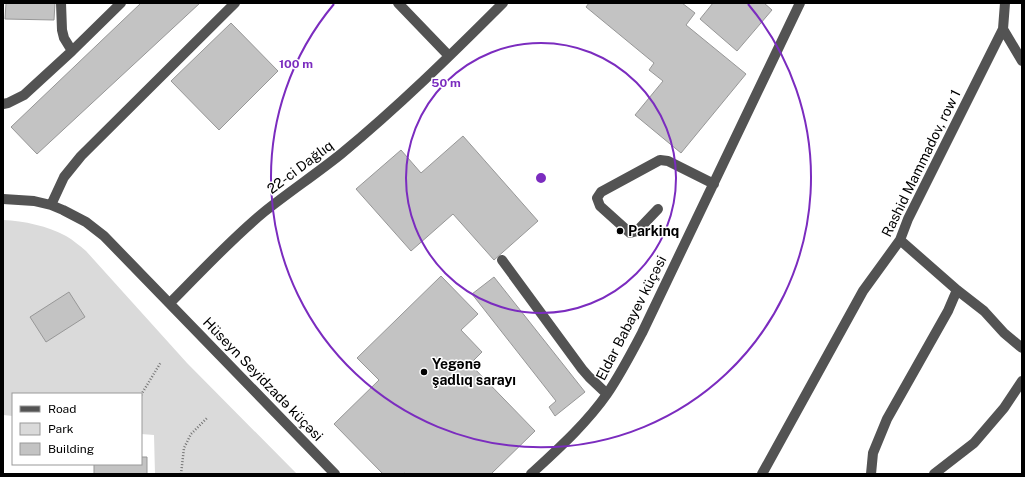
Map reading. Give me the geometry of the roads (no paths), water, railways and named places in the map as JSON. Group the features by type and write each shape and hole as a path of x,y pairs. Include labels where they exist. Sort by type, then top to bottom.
{"street":[{"path":"61,3 62,30 64,38 72,51"},
{"path":"3,104 24,95 121,3"},
{"path":"51,205 64,177 81,156 235,3"},
{"path":"398,3 449,56"},
{"name":"22-ci Dağlıq","path":"170,303 236,236 264,212 341,154 370,129 449,56 503,3"},
{"name":"Eldar Babayev küçəsi","path":"531,474 577,430 595,410 607,394 622,369 642,333 800,3"},
{"name":"Rashid Mammadov, row 1","path":"762,474 863,291 900,240 908,219 1004,29 1005,3"},
{"path":"1004,29 1022,60"},
{"path":"658,209 637,231 630,232 600,206 597,198 601,192 660,160 668,161 714,184"},
{"name":"Hüseyn Seyidzadə küçəsi","path":"3,199 51,205 86,222 104,236 336,474"},
{"path":"900,240 957,290 984,311 1004,333 1022,348"},
{"path":"502,260 582,369 607,394"},
{"path":"871,474 873,453 887,419 948,310 957,290"},
{"path":"934,474 974,443 1004,408 1022,381"}],"place":[{"name":"Parkinq","path":"620,231"},
{"name":"Yegənə şadlıq sarayı","path":"424,372"}]}
